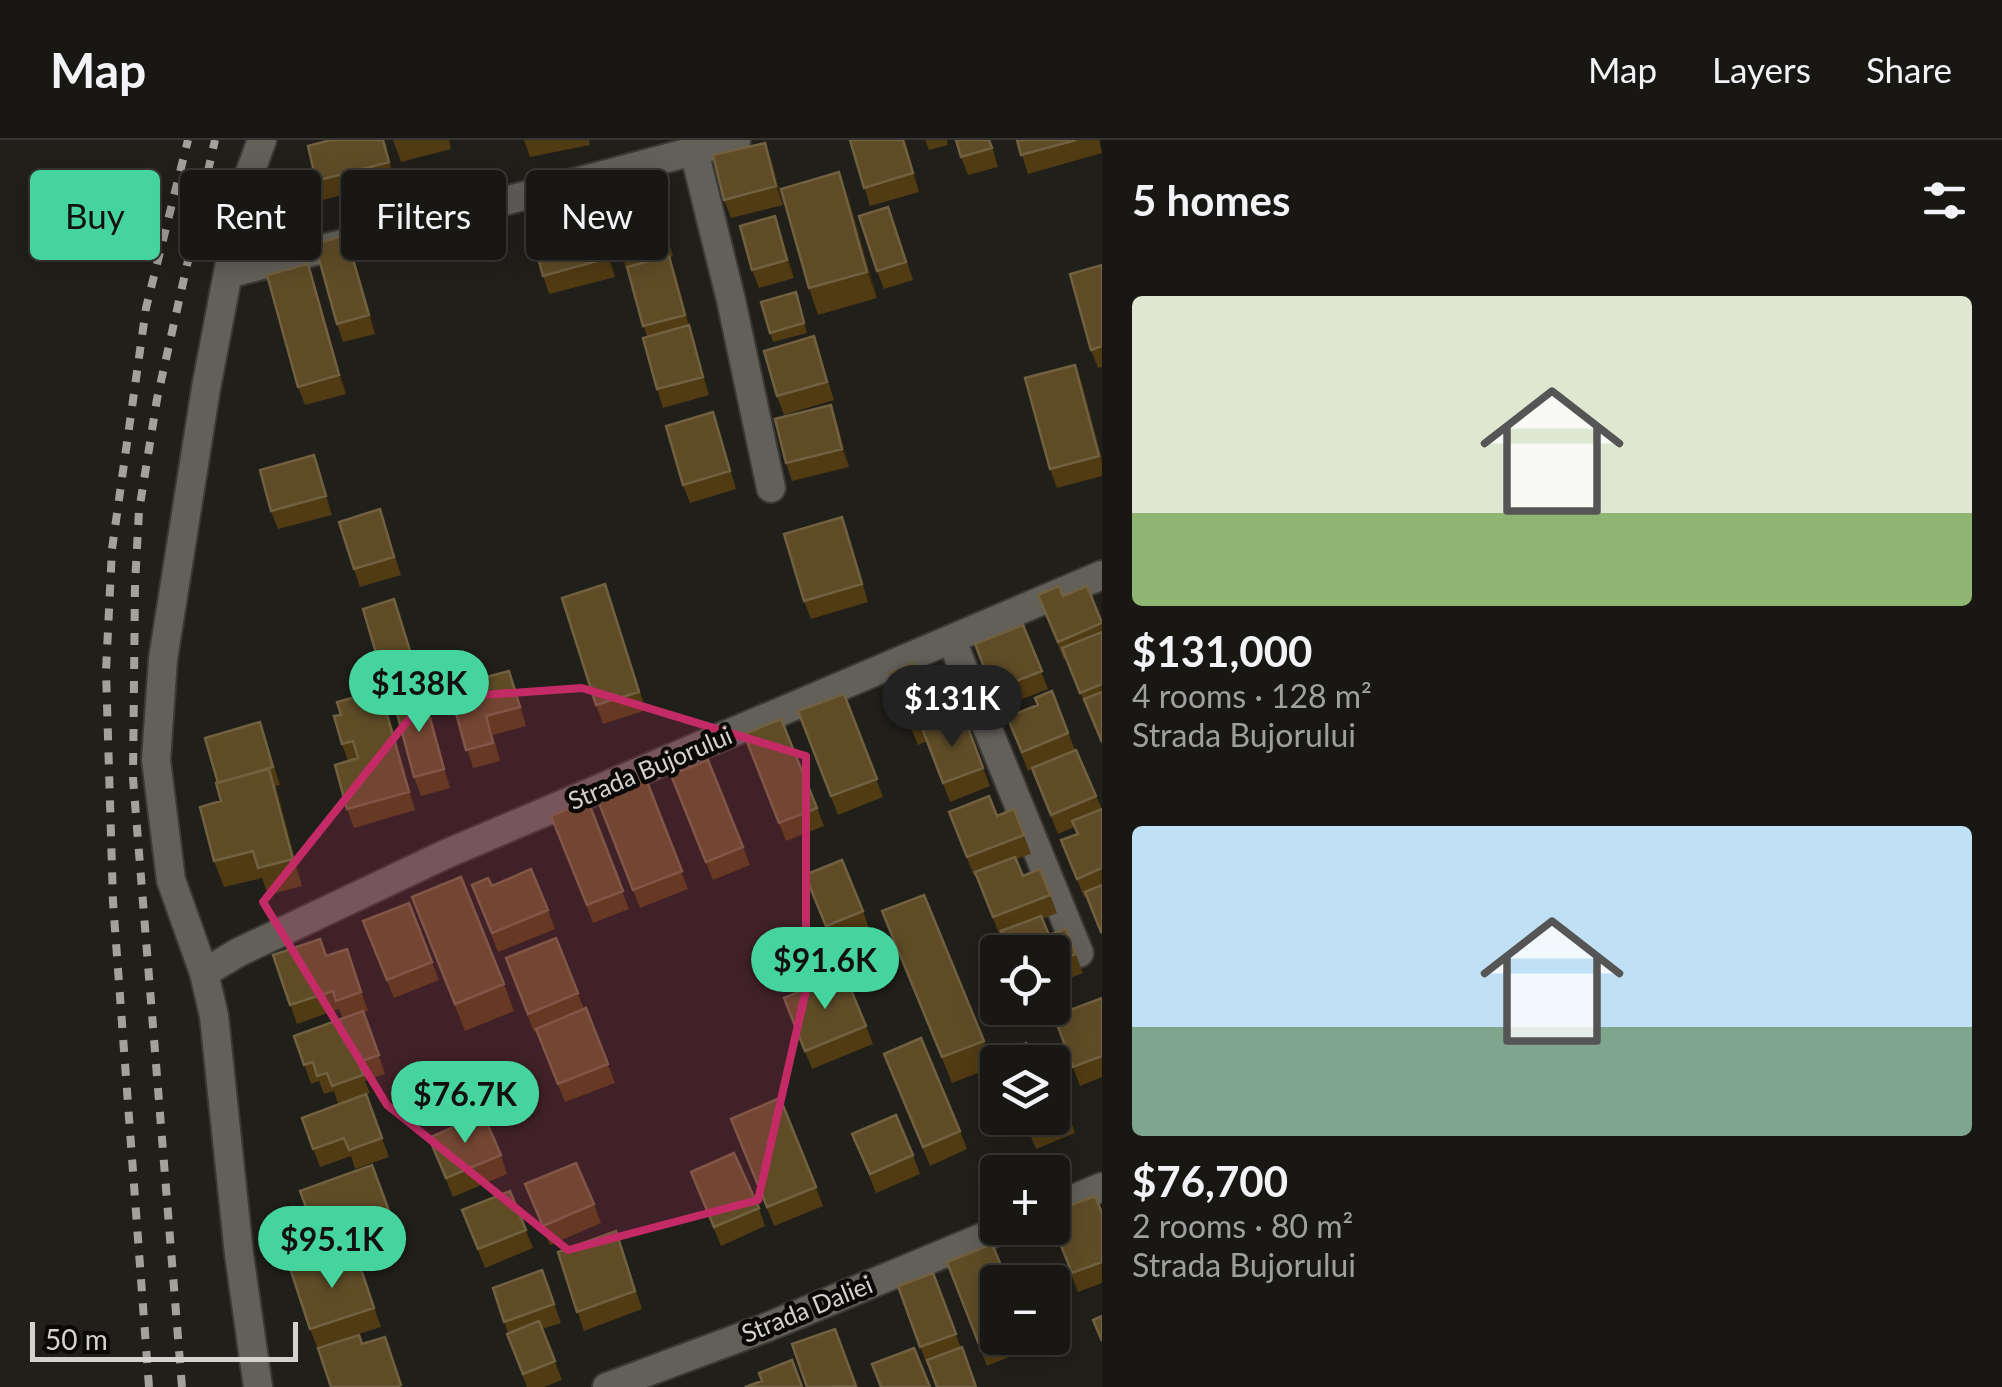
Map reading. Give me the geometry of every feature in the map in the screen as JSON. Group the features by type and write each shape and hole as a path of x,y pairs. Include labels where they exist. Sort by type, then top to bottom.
{"street":[{"path":"258,1387 239,1254 214,1016 204,973 171,880 156,760 163,659 228,274 244,189 262,140"},
{"path":"228,274 736,140"},
{"path":"694,150 771,488"},
{"name":"Strada Bujorului","path":"204,973 238,952 446,854 1102,576"},
{"path":"952,641 1078,953"},
{"path":"1070,1200 1102,1187"},
{"name":"Strada Daliei","path":"607,1387 765,1328 980,1238"}],"highlighted area":[{"path":"582,688 806,756 806,990 758,1200 568,1250 387,1105 263,902 425,699"}],"building":[{"path":"331,140 383,140 389,162 341,170 341,174 321,180 321,170 313,170 308,146"},
{"path":"850,140 903,140 913,173 864,188"},
{"path":"956,140 989,140 992,148 961,157"},
{"path":"1017,140 1076,140 1021,155"},
{"path":"765,143 776,186 724,200 713,155"},
{"path":"839,172 867,272 809,288 781,189"},
{"path":"888,207 906,262 877,271 859,216"},
{"path":"775,216 787,260 752,270 740,226"},
{"path":"341,236 341,260 353,260 369,315 337,324 319,260 321,242"},
{"path":"668,256 685,315 643,326 627,267 668,260"},
{"path":"539,260 601,260 543,276"},
{"path":"308,264 339,375 298,387 267,275"},
{"path":"1102,265 1102,346 1091,350 1070,274"},
{"path":"796,292 804,323 770,333 761,302"},
{"path":"689,325 703,377 657,389 643,338"},
{"path":"814,336 827,382 777,396 764,351"},
{"path":"1075,365 1099,456 1050,469 1025,378"},
{"path":"831,405 842,449 786,463 775,419"},
{"path":"713,412 730,471 683,485 666,426"},
{"path":"314,455 326,496 271,511 260,470"},
{"path":"380,509 394,557 354,569 339,522"},
{"path":"842,517 862,584 804,601 784,534"},
{"path":"605,584 639,692 596,705 562,598"},
{"path":"1059,586 1063,596 1087,586 1102,623 1058,642 1038,595"},
{"path":"394,599 414,664 382,673 363,609"},
{"path":"1023,625 1042,671 993,690 975,644"},
{"path":"1102,632 1102,684 1080,693 1062,648"},
{"path":"913,663 920,680 950,667 965,704 911,726 890,673"},
{"path":"509,671 520,707 486,716 493,743 466,750 449,687"},
{"path":"380,690 409,792 347,809 335,765 358,758 353,741 342,744 334,716 341,715 337,702"},
{"path":"1052,691 1068,733 1022,752 1007,717 1038,705 1035,698"},
{"path":"1102,692 1102,742 1084,699"},
{"path":"423,693 444,769 414,777 394,702"},
{"path":"844,694 877,779 831,796 798,711"},
{"path":"781,719 817,808 779,823 744,734"},
{"path":"946,719 951,731 967,725 983,768 943,783 922,728"},
{"path":"260,722 273,767 218,783 205,738"},
{"path":"1076,750 1096,796 1051,815 1032,768"},
{"path":"708,760 743,847 706,862 671,775"},
{"path":"269,769 293,859 258,868 253,851 214,861 200,807 221,801 216,783"},
{"path":"646,779 682,871 633,890 597,798"},
{"path":"989,796 997,816 1014,809 1024,835 967,857 949,812"},
{"path":"588,801 623,891 587,905 551,816"},
{"path":"1102,809 1102,868 1077,879 1061,840 1078,834 1072,821"},
{"path":"1015,857 1023,876 1040,869 1050,895 993,917 975,872"},
{"path":"842,860 863,911 826,926 805,875"},
{"path":"531,869 548,910 492,933 472,885 488,878 492,886"},
{"path":"461,877 504,984 455,1004 412,897"},
{"path":"1102,885 1102,932 1101,932 1085,892"},
{"path":"924,895 984,1041 942,1057 882,911"},
{"path":"409,903 432,962 387,980 363,921"},
{"path":"1041,916 1049,935 1003,935 1001,931"},
{"path":"556,938 578,993 528,1014 506,958"},
{"path":"320,939 326,956 347,949 361,992 336,1001 333,991 290,1005 273,955"},
{"path":"844,973 866,1026 805,1051 784,998"},
{"path":"1102,998 1102,1056 1073,1067 1070,1045 1065,1045 1057,1025 1070,1025 1070,1010"},
{"path":"586,1008 608,1064 558,1084 536,1029"},
{"path":"363,1011 379,1055 359,1062 363,1075 332,1086 327,1073 317,1076 313,1062 304,1065 294,1036"},
{"path":"921,1038 960,1131 923,1147 884,1054"},
{"path":"366,1094 382,1138 349,1150 344,1138 313,1149 302,1118"},
{"path":"780,1098 816,1187 767,1207 731,1119"},
{"path":"483,1114 501,1155 446,1178 429,1138"},
{"path":"896,1115 913,1155 870,1174 852,1134"},
{"path":"734,1153 759,1208 714,1227 691,1172"},
{"path":"576,1163 594,1204 543,1226 525,1184"},
{"path":"372,1165 392,1219 353,1233 345,1211 312,1223 300,1191"},
{"path":"510,1191 526,1230 478,1249 462,1210"},
{"path":"1095,1196 1102,1213 1102,1262 1072,1273 1061,1245 1070,1245 1070,1205"},
{"path":"616,1231 635,1291 577,1312 558,1252"},
{"path":"992,1245 1001,1265 980,1265 980,1347 947,1262"},
{"path":"332,1257 335,1267 358,1260 374,1308 310,1329 291,1271"},
{"path":"542,1270 554,1304 504,1322 493,1288"},
{"path":"933,1273 956,1334 920,1347 898,1286"},
{"path":"1102,1316 1102,1341 1093,1320"},
{"path":"539,1321 555,1361 523,1374 507,1334"},
{"path":"835,1329 856,1386 807,1387 792,1344"},
{"path":"359,1335 362,1344 385,1337 401,1385 331,1387 318,1348"},
{"path":"962,1347 976,1387 937,1387 927,1360"},
{"path":"914,1348 930,1387 881,1387 872,1364"},
{"path":"792,1360 802,1387 745,1387 762,1381 759,1373"}],"railway":[{"path":"149,1387 113,902 106,671 112,549 146,308 188,140"},
{"path":"182,1387 133,778 135,584 139,511 157,399 215,140"}]}
